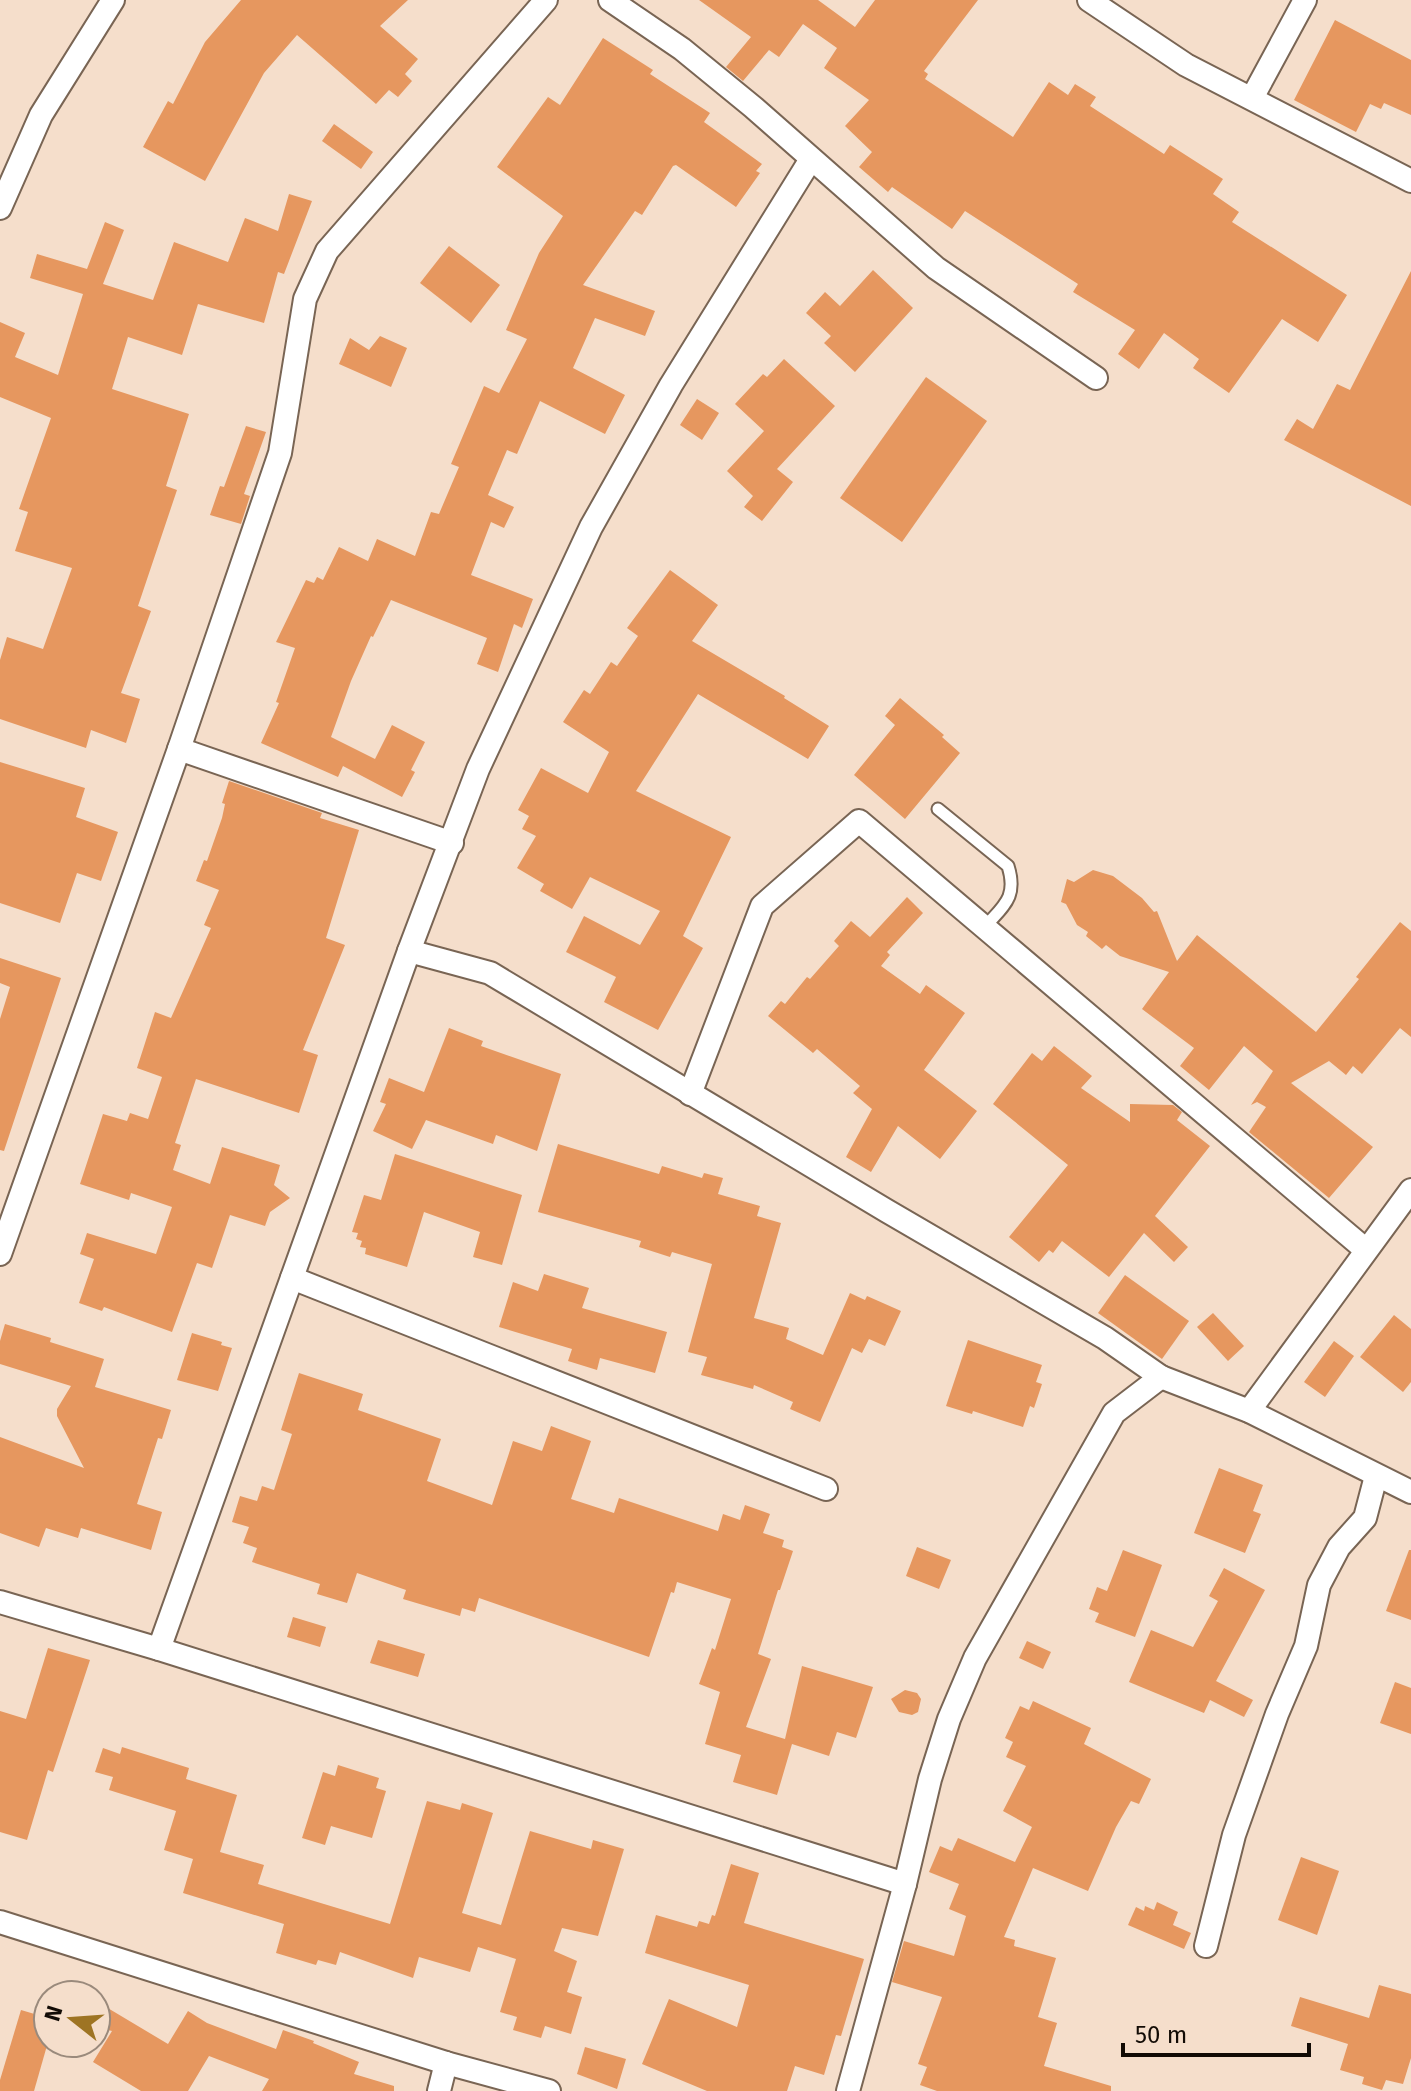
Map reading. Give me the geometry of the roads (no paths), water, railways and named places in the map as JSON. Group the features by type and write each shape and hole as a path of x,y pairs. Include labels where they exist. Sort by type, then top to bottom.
{"street":[{"path":"0,208 41,115 113,0"},
{"path":"0,1254 280,453 305,299 327,251 546,0"},
{"path":"610,0 682,49 753,107 936,268 1096,378"},
{"path":"1089,0 1186,65 1411,181"},
{"path":"1252,98 1305,0"},
{"path":"159,1649 409,951 478,769 591,527 671,385 811,159"},
{"path":"179,749 452,843"},
{"path":"690,1094 762,906 859,821 1366,1250"},
{"path":"409,951 490,973 1105,1338 1161,1377 1249,1411 1411,1492"},
{"path":"1249,1411 1411,1190"},
{"path":"292,1278 826,1489"},
{"path":"848,2091 905,1884 930,1779 949,1719 975,1658 1114,1413 1161,1377"},
{"path":"1206,1946 1234,1835 1277,1714 1306,1646 1319,1585 1339,1547 1365,1518 1376,1476"},
{"path":"0,1602 159,1649 905,1884"},
{"path":"0,1922 446,2063 549,2091"},
{"path":"439,2091 446,2063"}],"lane":[{"path":"938,809 1008,866 1012,896 984,928"}]}
